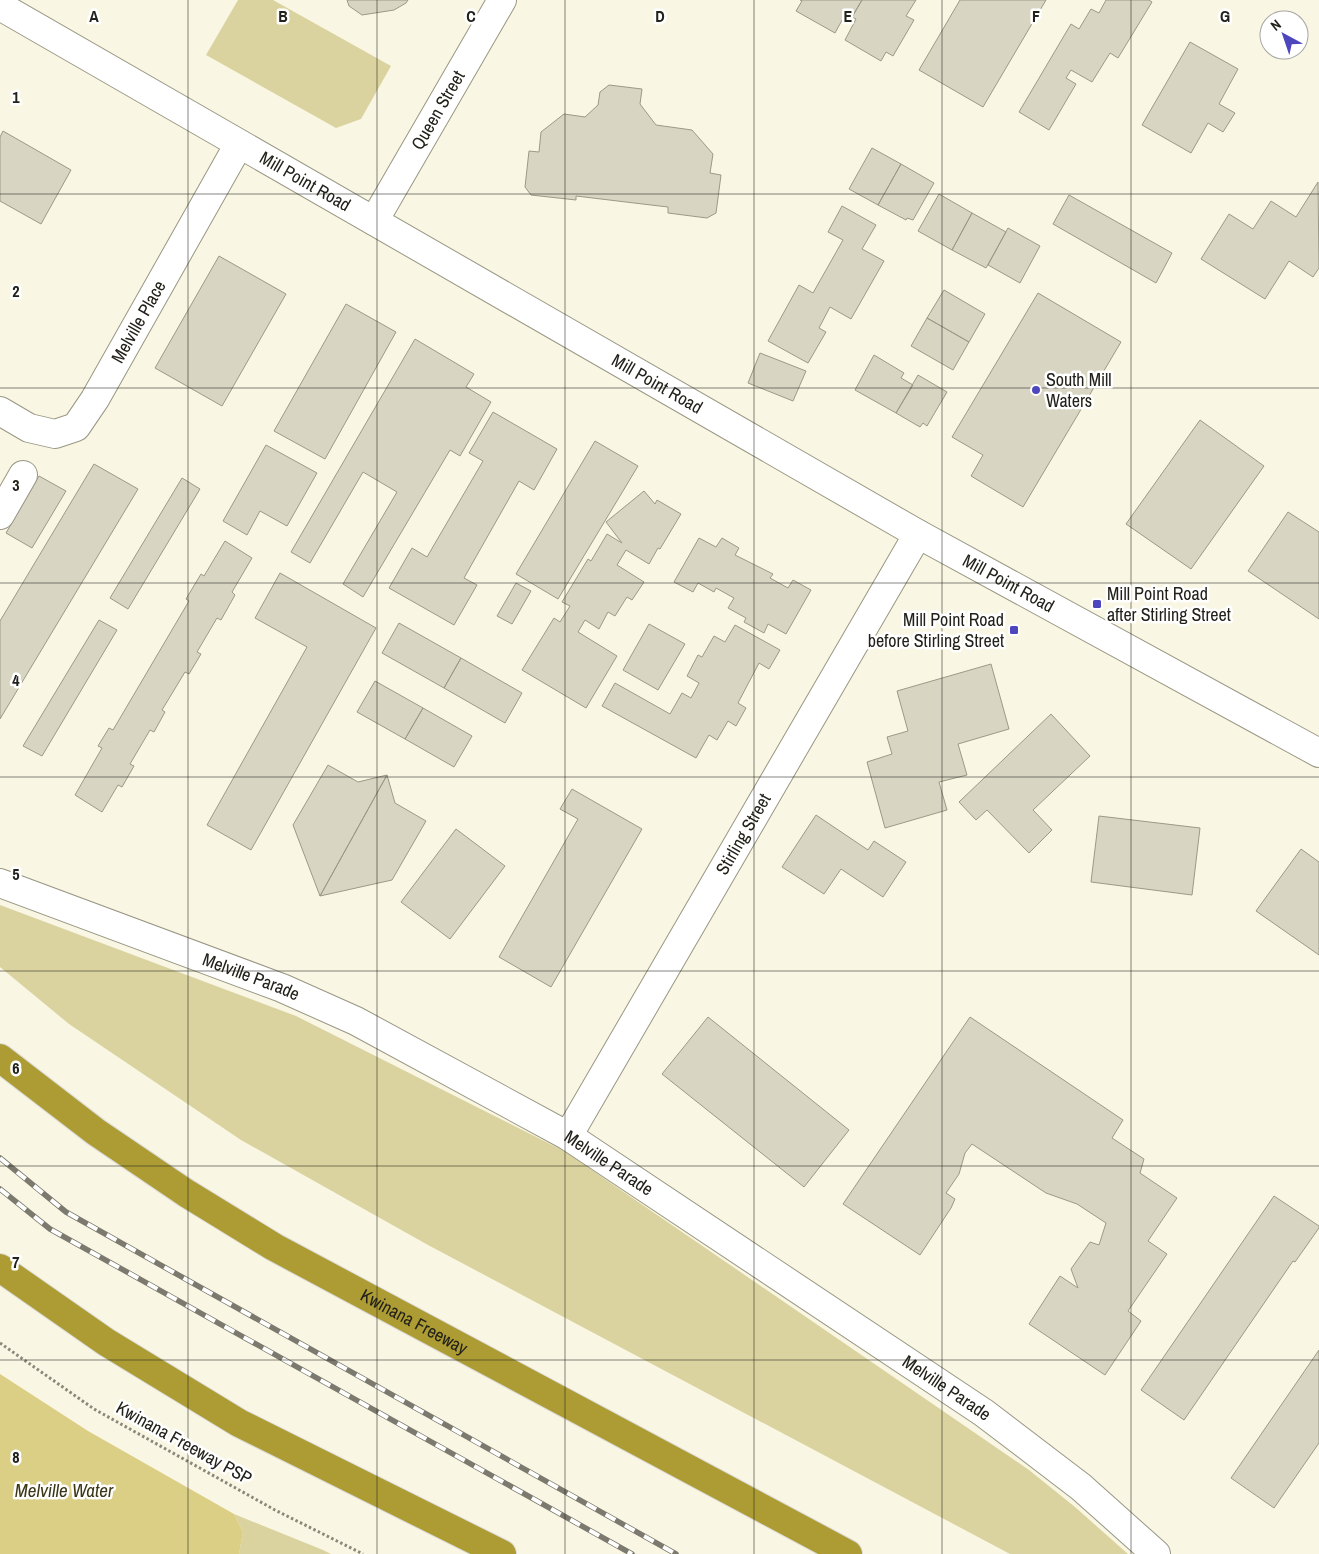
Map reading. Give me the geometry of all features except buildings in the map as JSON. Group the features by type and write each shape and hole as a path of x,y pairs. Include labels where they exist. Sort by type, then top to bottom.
{"highway":[{"name":"Kwinana Freeway","path":"0,1058 96,1132 186,1193 274,1247 848,1554"},
{"path":"0,1268 106,1342 239,1423 502,1554"}],"street":[{"name":"Queen Street","path":"374,222 502,0"},
{"name":"Mill Point Road","path":"0,6 918,534 1319,753"},
{"name":"Melville Place","path":"0,411 29,428 55,434 76,427 95,400 239,144"},
{"path":"0,515 23,475"},
{"name":"Stirling Street","path":"568,1136 918,534"},
{"name":"Melville Parade","path":"0,883 282,988 356,1020 568,1136 984,1413 1081,1487 1156,1554"}],"path":[{"name":"Kwinana Freeway PSP","path":"0,1343 94,1409 275,1510 363,1554"}],"shaded area":[{"path":"238,0 273,0 391,66 361,119 336,128 206,55"},
{"path":"0,905 296,1016 564,1151 1029,1470 1075,1507 1128,1554 1010,1554 428,1245 241,1140 69,1024 0,967"},
{"path":"234,1514 331,1554 239,1554 243,1532"}],"water":[{"name":"Melville Water","path":"0,1374 88,1431 234,1514 243,1532 239,1554 0,1554"}],"railway":[{"path":"0,1158 66,1212 676,1554"},
{"path":"0,1189 50,1229 632,1554"}],"place":[{"name":"South Mill Waters","path":"1036,390"},
{"name":"Mill Point Road after Stirling Street","path":"1097,604"},
{"name":"Mill Point Road before Stirling Street","path":"1014,630"}]}
